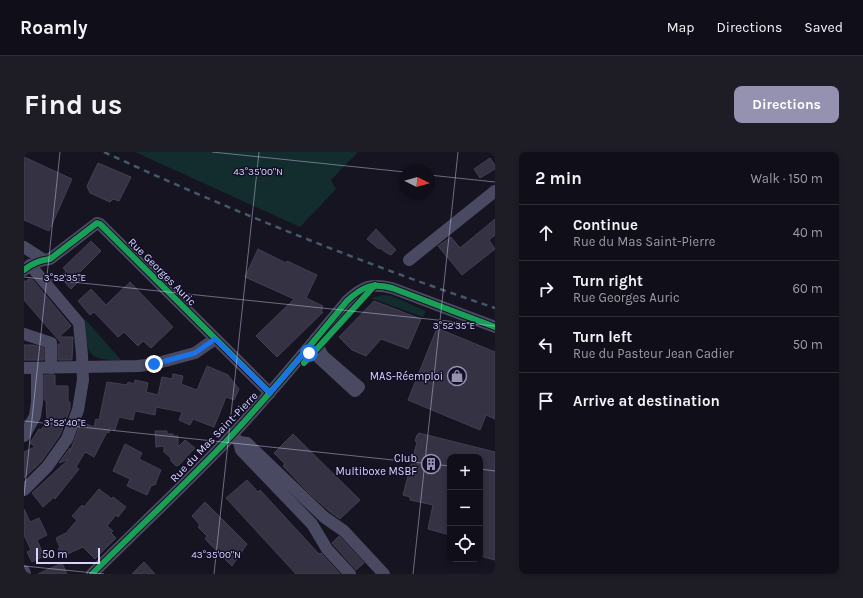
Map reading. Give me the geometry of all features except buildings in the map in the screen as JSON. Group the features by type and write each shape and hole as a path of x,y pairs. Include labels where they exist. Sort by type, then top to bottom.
{"street":[{"path":"409,260 495,191"},
{"name":"Rue Georges Auric","path":"27,267 50,259 97,223 100,224 270,393"},
{"path":"24,247 44,260"},
{"path":"24,490 47,467 60,450 72,429 78,410 83,380 79,323 27,267"},
{"name":"Rue du Mas Saint-Pierre","path":"92,574 181,487 236,438 270,393 356,292 367,286 377,284 392,288 495,327"},
{"path":"24,334 51,343 51,368"},
{"path":"302,355 309,353 316,355 355,391 358,387 323,356 318,348 316,338"},
{"path":"24,368 154,364 195,353 215,339"},
{"path":"24,436 35,416 37,402 37,368"},
{"path":"236,438 241,450 312,524 327,549 350,574"},
{"path":"236,438 247,444 324,517 344,531 384,574"}],"green space":[{"path":"135,152 358,152 331,180 336,189 300,227"},
{"path":"382,295 392,296 426,311 423,317 371,298"},
{"path":"85,319 121,360 100,359 90,352 88,347"}],"railway":[{"path":"104,152 200,195 297,235 396,273 495,308"}],"cycle path":[{"path":"24,270 43,260 50,259 97,223 100,224 270,393"},
{"path":"304,363 375,285"},
{"path":"92,574 232,435 276,386 347,301 358,292 373,286 392,288 495,327"}],"place":[{"name":"MAS-Réemploi","path":"457,376"},
{"name":"Club Multiboxe MSBF","path":"431,464"}],"route":[{"path":"154,364 195,353 215,339 270,393 302,355 309,353"}]}
